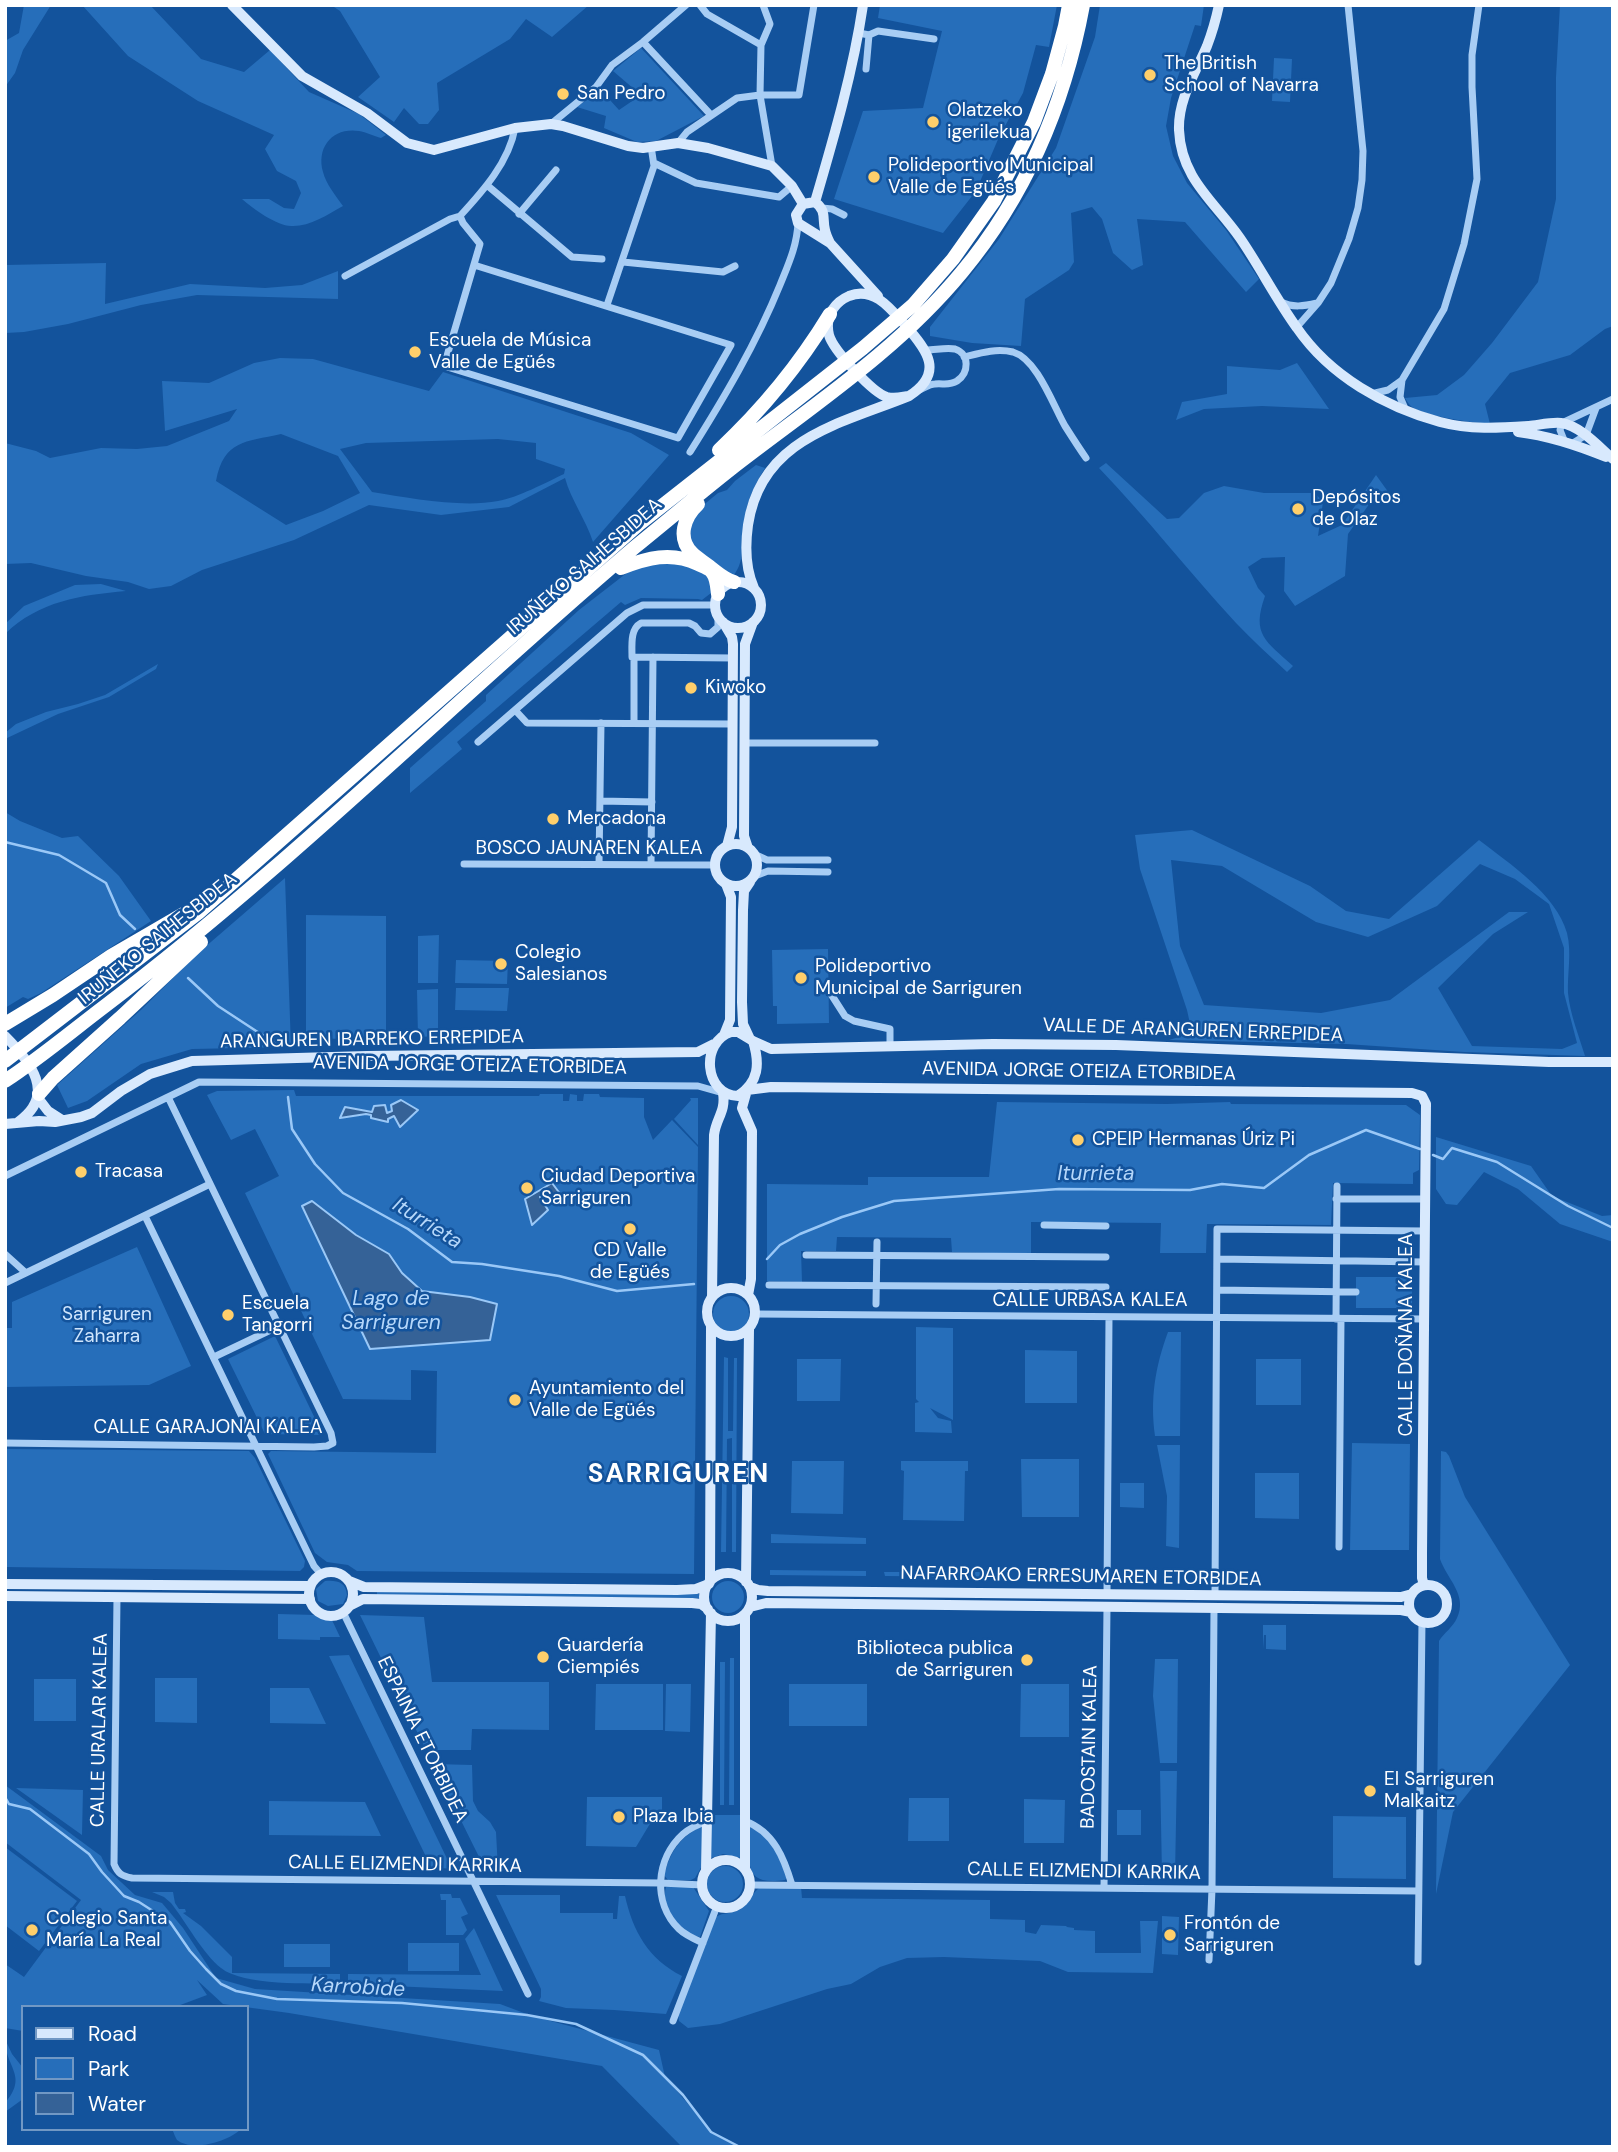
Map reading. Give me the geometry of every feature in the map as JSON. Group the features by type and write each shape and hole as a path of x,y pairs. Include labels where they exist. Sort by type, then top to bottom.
{"highway":[{"name":"IRUÑEKO SAIHESBIDEA","path":"5,1061 198,913 639,524 863,348 913,305 953,259 994,201 1034,122 1052,75 1069,5"},
{"name":"IRUÑEKO SAIHESBIDEA","path":"5,1081 238,901 624,557 681,509 895,342 924,315 962,272 1011,204 1038,152 1076,45 1083,5"},
{"path":"1038,152 1063,104 1086,33 1092,5"},
{"path":"67,1035 129,994 206,934 621,568 893,350 938,304 962,272"},
{"path":"639,524 663,497 745,426 798,364 830,314"},
{"path":"700,502 688,515 685,523 686,544 695,556 721,576 735,582"},
{"path":"621,568 655,557 681,557 712,572 719,609"},
{"path":"5,1024 111,956 180,917 311,806 332,793"},
{"path":"39,1096 53,1078 199,944 206,934"}],"street":[{"path":"232,5 302,76 367,113 407,143 434,150 515,128 551,124 628,146 643,148 678,143 708,148 772,166 792,186 803,204 821,212 830,243"},
{"path":"551,124 596,87 612,65 686,5"},
{"path":"700,5 707,14 761,45"},
{"path":"763,5 770,24 761,45 760,95 772,166"},
{"path":"678,143 687,132 737,99 760,95 799,95 814,5"},
{"path":"863,5 866,69"},
{"path":"1219,5 1210,36 1189,82 1179,113 1181,147 1193,179 1240,239 1296,328 1329,365 1371,394 1406,411 1442,423 1475,429 1566,421 1609,401"},
{"path":"1296,328 1318,303 1331,282 1349,239 1358,208 1362,180 1361,121 1348,5"},
{"path":"1371,394 1388,390 1402,380 1444,309 1464,244 1477,179 1472,55 1479,5"},
{"path":"864,34 878,31 934,39"},
{"path":"798,239 810,230 818,228 839,118 864,34"},
{"path":"643,42 711,115"},
{"path":"345,276 460,216 488,186 513,140 515,128"},
{"path":"607,306 654,163 651,146"},
{"path":"654,163 696,183 723,188 779,197 792,186"},
{"path":"519,215 556,170"},
{"path":"488,186 519,215 572,257 602,259"},
{"path":"690,452 743,363 770,309 798,239 799,223 796,215 803,204"},
{"path":"460,216 480,244 444,366 678,438 731,345 474,265"},
{"path":"799,223 830,243 849,264 884,303 926,350 929,372 925,382 913,393 898,398 887,397 870,386 829,336 830,314 853,289 854,278 849,264"},
{"path":"623,262 723,272 735,266"},
{"path":"844,298 865,293 876,296 884,303"},
{"path":"1280,301 1288,305 1302,306 1318,303"},
{"path":"771,1087 759,1078 752,1040 743,1024 742,1016 744,894 757,862 744,836 745,644 761,609 759,594 754,588 746,563 752,508 758,490 771,469 799,442 857,415 935,384 954,383 963,376 967,368 959,351 951,348 926,350"},
{"path":"964,357 998,350 1013,352 1025,358 1086,458"},
{"path":"1402,380 1400,397 1406,411"},
{"path":"857,415 872,402 870,386"},
{"path":"1568,442 1586,433 1596,408"},
{"path":"1566,421 1586,433 1613,459"},
{"path":"1566,421 1560,430 1568,442"},
{"path":"1495,429 1545,435 1613,459"},
{"path":"735,582 746,563"},
{"path":"634,723 632,649 634,629 637,625 689,623 701,633 710,634 718,627 719,609 727,585 744,583 754,588"},
{"path":"478,742 627,613 643,605 719,609"},
{"path":"719,609 729,626 741,628 753,622"},
{"path":"719,609 732,637 733,658 732,827 727,846"},
{"path":"627,613 637,625"},
{"path":"634,657 733,658"},
{"path":"651,864 653,657"},
{"path":"515,710 527,723 732,724"},
{"path":"599,864 601,723"},
{"path":"744,743 875,743"},
{"path":"600,801 652,802"},
{"path":"712,1297 718,1291 734,1288 748,1295 756,1314 749,1329 748,1584 752,1598 747,1610 745,1869 750,1885 739,1904 724,1908 706,1898 702,1885 706,1870 708,1821 710,1611 705,1597 709,1583 712,1327 706,1312 712,1297 714,1138 716,1123 724,1107 723,1093 698,1052 724,1035 730,1020 731,976 731,897 726,884 718,876 715,865 718,853 734,844 767,860 828,860"},
{"name":"BOSCO JAUNAREN KALEA","path":"464,864 715,865"},
{"path":"726,884 738,887 763,872 776,870 828,872"},
{"path":"829,991 845,1016 854,1021 890,1029 890,1046"},
{"path":"723,1093 738,1096 747,1090 754,1082 758,1064 771,1049 738,1032 724,1035"},
{"path":"9,1040 32,1072 38,1084 39,1096 48,1111 62,1120"},
{"path":"698,1086 705,1082 714,1044"},
{"name":"VALLE DE ARANGUREN ERREPIDEA","path":"771,1049 1014,1044 1126,1045 1549,1062 1613,1062"},
{"name":"ARANGUREN IBARREKO ERREPIDEA","path":"9,1124 55,1122 81,1117 92,1113 150,1074 192,1061 698,1052"},
{"name":"AVENIDA JORGE OTEIZA ETORBIDEA","path":"168,1097 199,1082 698,1086 723,1093"},
{"name":"AVENIDA JORGE OTEIZA ETORBIDEA","path":"747,1090 771,1087 1412,1093"},
{"path":"747,1090 742,1108 751,1125 752,1136 751,1279 748,1295"},
{"name":"CALLE DOÑANA KALEA","path":"1412,1093 1422,1096 1426,1104 1422,1553 1424,1585"},
{"path":"9,1124 34,1107 39,1096"},
{"path":"5,1176 168,1097"},
{"name":"CALLE GARAJONAI KALEA","path":"5,1443 315,1447 333,1443 331,1433 168,1097"},
{"path":"5,1283 210,1184"},
{"path":"1336,1186 1339,1547"},
{"path":"1336,1199 1425,1199"},
{"path":"145,1216 313,1563 321,1574"},
{"path":"1044,1225 1106,1226"},
{"path":"1215,1595 1217,1228 1425,1231"},
{"path":"876,1304 877,1242"},
{"path":"5,1254 26,1273"},
{"path":"806,1255 1106,1257"},
{"path":"1217,1259 1425,1262"},
{"name":"CALLE URBASA KALEA","path":"769,1285 1106,1287"},
{"path":"1217,1290 1356,1292"},
{"name":"CALLE URBASA KALEA","path":"756,1314 1424,1319"},
{"path":"1107,1594 1109,1317"},
{"path":"214,1357 279,1326"},
{"path":"712,1327 723,1336 730,1337 749,1329"},
{"path":"335,1572 349,1581 353,1596 346,1609 336,1615 323,1614 317,1610 310,1598 310,1586 321,1574 335,1572"},
{"name":"NAFARROAKO ERRESUMAREN ETORBIDEA","path":"349,1581 364,1587 664,1590 696,1589 727,1573 737,1575 758,1590 768,1591 1401,1597 1412,1594"},
{"path":"5,1584 310,1586"},
{"path":"1418,1962 1422,1622 1411,1612 1409,1603 1412,1594 1424,1585 1436,1586 1443,1591 1447,1608 1438,1620 1422,1622"},
{"path":"5,1596 310,1598"},
{"name":"CALLE URALAR KALEA","path":"114,1864 117,1597"},
{"name":"NAFARROAKO ERRESUMAREN ETORBIDEA","path":"346,1609 363,1599 689,1603 699,1604 717,1618 727,1620 736,1619 761,1603 1401,1609 1411,1612"},
{"name":"BADOSTAIN KALEA","path":"1104,1888 1107,1607"},
{"path":"1209,1960 1214,1608"},
{"name":"ESPAINIA ETORBIDEA","path":"346,1609 528,1994"},
{"path":"702,1943 680,1930 670,1919 665,1908 661,1883 663,1865 674,1844 684,1833 708,1821"},
{"path":"745,1821 774,1841 785,1860 792,1885"},
{"path":"706,1870 718,1861 725,1860 745,1869"},
{"name":"CALLE ELIZMENDI KARRIKA","path":"114,1864 122,1876 132,1878 702,1885"},
{"name":"CALLE ELIZMENDI KARRIKA","path":"750,1885 1418,1891"},
{"path":"673,2021 717,1906"}],"green space":[{"path":"24,5 51,5 23,50 15,73 5,87 5,41 19,33"},
{"path":"82,5 150,5 201,59 244,72 270,50 309,92 359,114 386,135 381,138 350,131 334,136 324,147 321,163 326,181 343,206 304,225 279,223 242,199 269,199 284,208 294,209 301,193 296,181 277,171 265,149 274,135 198,101 128,56"},
{"path":"331,5 589,5 552,37 526,19 510,39 437,83 439,110 428,124 419,124 404,108 394,122 358,97 380,77 340,11"},
{"name":"Olatzeko igerilekua","path":"880,5 1057,5 1049,47 1036,45 1023,93 999,137 976,191 943,233 834,199 863,111 923,108 942,31 878,18"},
{"path":"1100,5 1204,5 1201,26 1195,25 1171,98 1166,126 1173,156 1187,183 1226,230 1259,279 1246,292 1185,222 1137,219 1143,265 1132,270 1113,253 1102,219 1092,207 1071,213 1074,262 1069,270 1025,299 1021,346 972,343 930,336 930,327 999,239 1056,148 1095,37"},
{"path":"1560,5 1613,5 1613,326 1570,355 1510,373 1485,404 1490,424 1461,421 1418,410 1405,398 1437,395 1464,375 1538,282 1556,199 1556,77"},
{"path":"641,48 704,116 656,141 637,142 604,128 606,116 577,107 600,89 619,110 641,95 613,71"},
{"path":"1274,58 1292,59 1290,102 1272,101"},
{"path":"106,263 105,304 190,284 265,288 302,285 338,271 338,299 197,295 141,305 68,324 5,333 5,265"},
{"path":"280,358 313,359 429,391 443,372 631,433 669,455 593,542 565,478 509,507 441,515 369,505 294,540 202,570 171,586 149,589 128,582 86,576 31,563 5,564 5,443 36,451 50,458 101,448 167,446 229,421 237,409 165,431 162,381 209,383 254,363","holes":["281,434 338,456 360,493 286,525 216,481 224,457 231,450 247,442","498,439 536,443 536,459 565,469 564,474 498,501 435,501 372,492 340,449 366,443"]},
{"path":"1297,363 1329,409 1262,406 1204,409 1176,420 1182,402 1227,394 1227,366 1280,370"},
{"path":"1106,463 1167,519 1179,518 1204,493 1224,486 1264,493 1315,493 1323,502 1318,536 1342,525 1376,475 1394,500 1370,503 1348,534 1345,576 1295,606 1284,591 1285,557 1262,558 1248,567 1265,596 1261,609 1261,629 1269,643 1293,666 1287,672 1236,623 1099,468"},
{"path":"756,465 765,468 748,503 742,555 733,576 711,562 690,541 692,518 701,507 718,493 727,490"},
{"path":"667,559 702,571 711,580 711,593 702,600 641,598 625,605 621,602 457,742 462,749 410,793 410,768 486,701 486,695 579,610 628,572"},
{"path":"101,584 126,591 77,598 46,607 5,634 5,624 24,606 75,585"},
{"path":"158,664 156,669 109,697 58,714 5,739 5,733 16,724 46,712 105,695"},
{"path":"5,812 62,838 78,836 119,876 151,921 41,993 28,999 23,997 5,1008"},
{"path":"1192,830 1310,886 1346,911 1389,919 1479,840 1530,881 1553,905 1561,919 1568,941 1569,1001 1585,1056 1346,1044 1169,1040 1192,1033 1187,1010 1140,869 1135,835","holes":["1171,860 1222,866 1316,922 1368,937 1437,906 1480,864 1515,879 1549,904 1564,948 1564,993 1577,1043 1562,1049 1472,1046 1438,988 1493,934 1528,912 1509,912 1390,1000 1321,1013 1204,1005 1180,946"]},
{"path":"285,878 291,1047 192,1049 141,1064 87,1101 68,1108 57,1085 142,1009 197,954"},
{"path":"306,915 386,916 386,1040 306,1038"},
{"path":"439,935 438,983 418,983 418,936"},
{"name":"Polideportivo Municipal de Sarriguren","path":"828,949 829,1023 777,1024 777,1006 773,1006 772,950"},
{"path":"456,960 508,961 507,984 455,983"},
{"path":"456,988 509,988 507,1011 455,1010"},
{"path":"438,989 438,1036 418,1037 417,990"},
{"path":"294,1090 296,1096 563,1094 563,1101 569,1101 570,1094 577,1095 577,1101 583,1101 584,1094 599,1094 600,1097 644,1098 644,1117 653,1140 672,1120 698,1147 694,1574 357,1571 348,1565 327,1562 315,1553 268,1454 271,1451 436,1453 437,1371 411,1370 411,1400 343,1399 245,1193 279,1176 255,1129 231,1140 207,1095 217,1091"},
{"path":"690,1098 698,1098 698,1145 674,1119"},
{"path":"997,1102 1406,1105 1420,1115 1419,1170 1413,1173 1413,1184 1333,1183 1331,1225 1207,1224 1206,1253 1160,1253 1161,1223 1031,1222 1031,1254 952,1252 951,1238 837,1237 836,1251 801,1251 802,1282 767,1281 767,1184 868,1185 868,1177 989,1177"},
{"path":"1436,1137 1531,1166 1552,1196 1602,1216 1613,1215 1613,1242 1560,1224 1518,1189 1484,1172 1457,1205 1446,1204 1436,1189"},
{"name":"Sarriguren Zaharra","path":"137,1247 191,1366 149,1385 5,1387 5,1328 12,1328 12,1302"},
{"path":"1356,1277 1412,1277 1412,1303 1406,1308 1356,1308"},
{"path":"731,1296 744,1301 749,1314 744,1327 731,1332 718,1327 713,1314 718,1301"},
{"path":"916,1327 953,1328 953,1420 930,1408 938,1418 951,1421 952,1433 915,1432 915,1403 919,1402 916,1399"},
{"path":"1168,1332 1181,1332 1180,1436 1155,1436 1155,1383"},
{"path":"275,1336 323,1435 265,1434 228,1359"},
{"path":"1025,1350 1077,1351 1077,1403 1025,1403"},
{"path":"724,1357 728,1358 728,1431 733,1431 734,1358 737,1358 736,1552 732,1552 732,1438 727,1439 726,1552 721,1552"},
{"path":"797,1359 841,1359 840,1401 797,1401"},
{"path":"1256,1359 1301,1359 1301,1405 1256,1405"},
{"path":"1352,1443 1410,1444 1409,1550 1350,1550"},
{"path":"1157,1445 1180,1445 1179,1548 1166,1546 1167,1496"},
{"path":"5,1449 249,1451 255,1458 305,1561 304,1567 300,1571 5,1567"},
{"path":"1441,1451 1449,1456 1465,1497 1570,1665 1453,1812 1436,1894 1439,1641 1460,1610 1458,1594 1440,1559"},
{"path":"1021,1459 1079,1459 1079,1517 1022,1517"},
{"path":"792,1461 844,1461 843,1514 791,1513"},
{"path":"901,1461 968,1461 968,1471 965,1471 964,1521 903,1520 904,1471 901,1470"},
{"path":"1255,1473 1299,1473 1299,1519 1255,1518"},
{"path":"1120,1483 1144,1483 1144,1508 1120,1507"},
{"path":"771,1534 866,1538 866,1544 771,1543"},
{"path":"770,1570 866,1571 866,1576 770,1575"},
{"path":"884,1572 982,1572 983,1577 885,1576"},
{"path":"325,1581 337,1582 345,1587 347,1595 343,1604 328,1606 318,1601 316,1589"},
{"path":"728,1581 740,1585 744,1597 740,1609 728,1613 716,1609 712,1597 716,1585"},
{"path":"377,1592 699,1594 699,1598 377,1595"},
{"path":"278,1614 331,1618 340,1637 320,1637 320,1640 278,1639"},
{"path":"360,1615 424,1617 432,1682 549,1682 549,1730 472,1729 471,1750 426,1750"},
{"path":"1263,1625 1286,1625 1286,1650 1266,1649 1266,1635 1263,1649"},
{"path":"349,1655 452,1869 431,1867 329,1656"},
{"path":"730,1658 734,1658 734,1805 729,1805"},
{"path":"1155,1659 1178,1659 1177,1763 1160,1763 1153,1696"},
{"path":"720,1662 725,1662 724,1805 720,1805"},
{"path":"155,1678 197,1678 197,1723 155,1722"},
{"path":"34,1679 76,1679 76,1721 34,1721"},
{"path":"596,1684 663,1684 663,1730 595,1730"},
{"path":"666,1684 691,1684 690,1732 665,1731"},
{"path":"789,1684 867,1684 867,1726 789,1726"},
{"path":"1021,1684 1069,1684 1069,1737 1020,1737"},
{"path":"270,1688 309,1688 326,1724 270,1723"},
{"path":"433,1764 472,1765 473,1801 496,1832 498,1870 485,1869"},
{"path":"1160,1771 1177,1771 1175,1875 1162,1875"},
{"path":"5,1785 101,1856 108,1870 135,1895 162,1903 183,1928 216,1978 255,1989 500,2004 532,2016 659,2050 665,2077 711,2131 741,2147 682,2147 602,2066 248,2007 248,2005 223,2004 197,1980 207,1995 180,2005 21,2005 21,2031 5,2028 5,1964 24,1977 81,1900 5,1842"},
{"path":"16,1788 83,1790 82,1835"},
{"name":"Plaza Ibia","path":"587,1797 662,1797 662,1811 651,1822 636,1847 586,1846"},
{"path":"909,1798 949,1798 949,1841 908,1841"},
{"path":"1024,1799 1065,1800 1064,1843 1024,1843"},
{"path":"269,1801 365,1802 381,1836 269,1835"},
{"path":"1117,1810 1141,1810 1141,1835 1117,1835"},
{"path":"711,1815 742,1815 741,1858 723,1854 711,1858"},
{"path":"1333,1816 1406,1817 1406,1879 1333,1878"},
{"path":"702,1826 702,1866 695,1878 668,1880 664,1875 673,1852 687,1835"},
{"path":"750,1827 764,1836 774,1848 787,1877 785,1880 771,1881 754,1875 749,1860"},
{"name":"Colegio Santa María La Real","path":"5,1847 77,1901 39,1951 5,1925"},
{"path":"725,1866 738,1871 743,1884 738,1897 725,1902 712,1897 707,1884 712,1871"},
{"path":"666,1887 693,1887 709,1911 700,1937 686,1931 669,1911 665,1895"},
{"path":"801,1887 802,1898 990,1900 990,1919 1025,1920 1025,1932 1036,1934 1041,1925 1095,1931 1095,1953 1141,1953 1140,1921 1158,1921 1153,1973 1068,1972 1040,1961 907,1958 880,1967 851,1984 827,1989 720,2024 688,2028 679,2021 678,2014 716,1917 742,1908 759,1888"},
{"path":"152,1892 173,1892 179,1909 185,1909 186,1912 183,1913 201,1926 232,1957 232,1973 340,1974 340,1984 260,1981 231,1974 208,1955 171,1903"},
{"path":"440,1894 451,1894 452,1898 460,1898 468,1914 461,1917 467,1930 463,1935 446,1935 446,1900 441,1900"},
{"path":"496,1895 560,1895 560,1913 613,1913 613,1919 617,1919 619,1896 625,1896 632,1921 644,1943 660,1961 682,1976 666,2014 566,2008 539,2001 541,1989"},
{"name":"Frontón de Sarriguren","path":"1162,1916 1179,1917 1178,1955 1162,1954"},
{"path":"474,1928 503,1991 348,1984 348,1974 481,1975 465,1939"},
{"path":"408,1943 459,1943 459,1971 408,1971"},
{"path":"284,1944 330,1944 330,1967 284,1967"},
{"path":"5,2039 21,2065 21,2100 5,2112 5,2103 12,2093 16,2078"},
{"path":"173,2131 239,2131 210,2144 191,2145 177,2140"}],"water":[{"path":"401,1100 418,1110 400,1127 394,1116 388,1119 388,1122 366,1114 340,1118 345,1107 372,1112 374,1106 385,1105 387,1113 392,1111 391,1105"},
{"path":"552,1183 561,1195 540,1197 548,1210 532,1225 525,1199"},
{"name":"Lago de Sarriguren","path":"312,1201 356,1235 389,1254 402,1273 422,1291 470,1297 497,1304 490,1340 370,1349 302,1206"}],"waterway":[{"path":"5,842 59,855 106,883 120,915 135,929"},
{"name":"Iturrieta","path":"188,978 218,1006 276,1044"},
{"name":"Iturrieta","path":"288,1097 292,1129 315,1164 343,1193 408,1229 452,1262 559,1276 617,1291 694,1284"},
{"name":"Iturrieta","path":"767,1259 780,1245 800,1234 842,1217 894,1201 1059,1189 1190,1190 1222,1184 1264,1188 1309,1155 1366,1130 1420,1149"},
{"name":"Iturrieta","path":"1433,1155 1443,1159 1452,1148 1497,1162 1568,1206 1613,1228"},
{"name":"Karrobide","path":"5,1797 9,1804 30,1809 89,1854 124,1896 139,1902 170,1922 190,1951 221,1984 236,1991 277,1999 402,2003 527,2015 576,2024 643,2055 683,2095 711,2132 740,2147"}],"place":[{"name":"The British School of Navarra","path":"1150,75"},
{"name":"San Pedro","path":"563,94"},
{"name":"Olatzeko igerilekua","path":"933,122"},
{"name":"Polideportivo Municipal Valle de Egüés","path":"874,177"},
{"name":"Escuela de Música Valle de Egüés","path":"415,352"},
{"name":"Depósitos de Olaz","path":"1298,509"},
{"name":"Kiwoko","path":"691,688"},
{"name":"Mercadona","path":"553,819"},
{"name":"Colegio Salesianos","path":"501,964"},
{"name":"Polideportivo Municipal de Sarriguren","path":"801,978"},
{"name":"CPEIP Hermanas Úriz Pi","path":"1078,1140"},
{"name":"Tracasa","path":"81,1172"},
{"name":"Ciudad Deportiva Sarriguren","path":"527,1188"},
{"name":"CD Valle de Egüés","path":"630,1229"},
{"name":"Escuela Tangorri","path":"228,1315"},
{"name":"Ayuntamiento del Valle de Egüés","path":"515,1400"},
{"name":"Guardería Ciempiés","path":"543,1657"},
{"name":"Biblioteca publica de Sarriguren","path":"1027,1660"},
{"name":"EI Sarriguren Malkaitz","path":"1370,1791"},
{"name":"Plaza Ibia","path":"619,1817"},
{"name":"Colegio Santa María La Real","path":"32,1930"},
{"name":"Frontón de Sarriguren","path":"1170,1935"}],"district":[{"name":"SARRIGUREN","path":"679,1475"}]}
